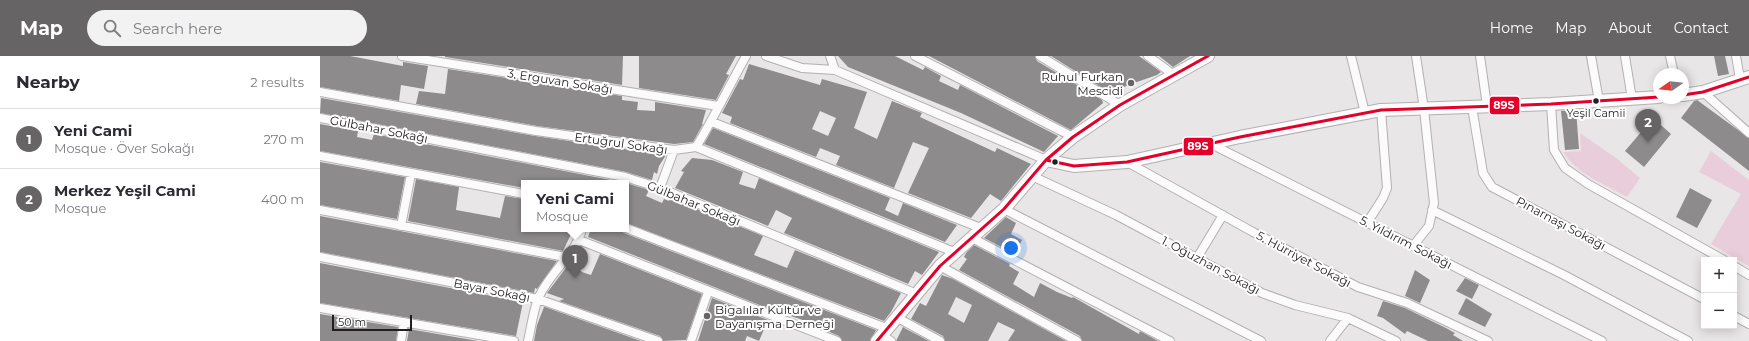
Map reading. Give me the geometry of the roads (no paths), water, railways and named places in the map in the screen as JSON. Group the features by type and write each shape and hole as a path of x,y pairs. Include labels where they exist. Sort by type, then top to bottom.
{"street":[{"name":"3. Erguvan Sokağı","path":"402,56 718,106"},
{"path":"696,147 712,122 718,106 746,56"},
{"path":"766,56 802,68 835,70 1046,160 1074,166 1127,162 1210,143 1381,110 1551,104 1653,97"},
{"path":"830,56 835,70"},
{"path":"915,56 1073,137"},
{"path":"1040,56 1120,105"},
{"path":"1148,56 1174,75"},
{"path":"629,229 884,336 896,317 940,266 1004,209 1046,160 1073,137 1120,105 1208,56"},
{"path":"1351,56 1365,113"},
{"path":"1413,246 1429,226 1434,204 1424,109 1416,56"},
{"path":"1480,56 1487,106"},
{"path":"1591,56 1599,101"},
{"path":"1625,56 1632,99"},
{"path":"1670,56 1673,68"},
{"path":"1689,94 1703,92 1744,78 1736,56"},
{"name":"Ertuğrul Sokağı","path":"320,92 536,130 674,150 696,147 954,252"},
{"path":"1703,92 1749,133"},
{"path":"1551,104 1554,150 1565,168 1588,184 1719,257"},
{"name":"Pınarnaşı Sokağı","path":"1472,107 1483,173 1492,187 1701,297"},
{"path":"1367,223 1383,198 1387,188 1381,110"},
{"name":"Gülbahar Sokağı","path":"320,118 625,177 660,188 917,294"},
{"path":"712,122 983,229"},
{"name":"5. Yıldırım Sokağı","path":"1210,143 1602,341"},
{"path":"660,188 674,150"},
{"path":"320,156 521,193"},
{"name":"5. Hürriyet Sokağı","path":"1127,162 1358,287 1406,303 1488,341"},
{"path":"401,226 411,174"},
{"name":"1. Oğuzhan Sokağı","path":"1032,176 1116,215 1262,292 1295,305 1348,318 1396,341"},
{"path":"1004,209 1262,341"},
{"path":"320,210 565,257"},
{"path":"1432,210 1564,274 1688,341"},
{"path":"1197,258 1223,215"},
{"path":"528,341 538,299 565,257 580,240 581,232"},
{"path":"972,238 1170,341"},
{"path":"580,240 708,292 837,341"},
{"name":"Bayar Sokağı","path":"320,257 538,299 658,341"},
{"path":"940,266 1077,341"},
{"path":"1737,268 1749,275"},
{"path":"691,341 708,292"},
{"path":"320,308 514,341"},
{"path":"896,317 940,341"},
{"path":"1330,341 1348,318"},
{"path":"1737,318 1749,324"},
{"path":"401,341 404,322"}],"place":[{"name":"Ruhul Furkan Mescidi","path":"1131,83"},
{"name":"Yeşil Camii","path":"1596,101"},
{"name":"Merkez Yeşil Cami","path":"1648,142"},
{"name":"Yeni Cami","path":"575,278"},
{"name":"Bigalılar Kültür ve Dayanışma Derneği","path":"707,316"}]}
